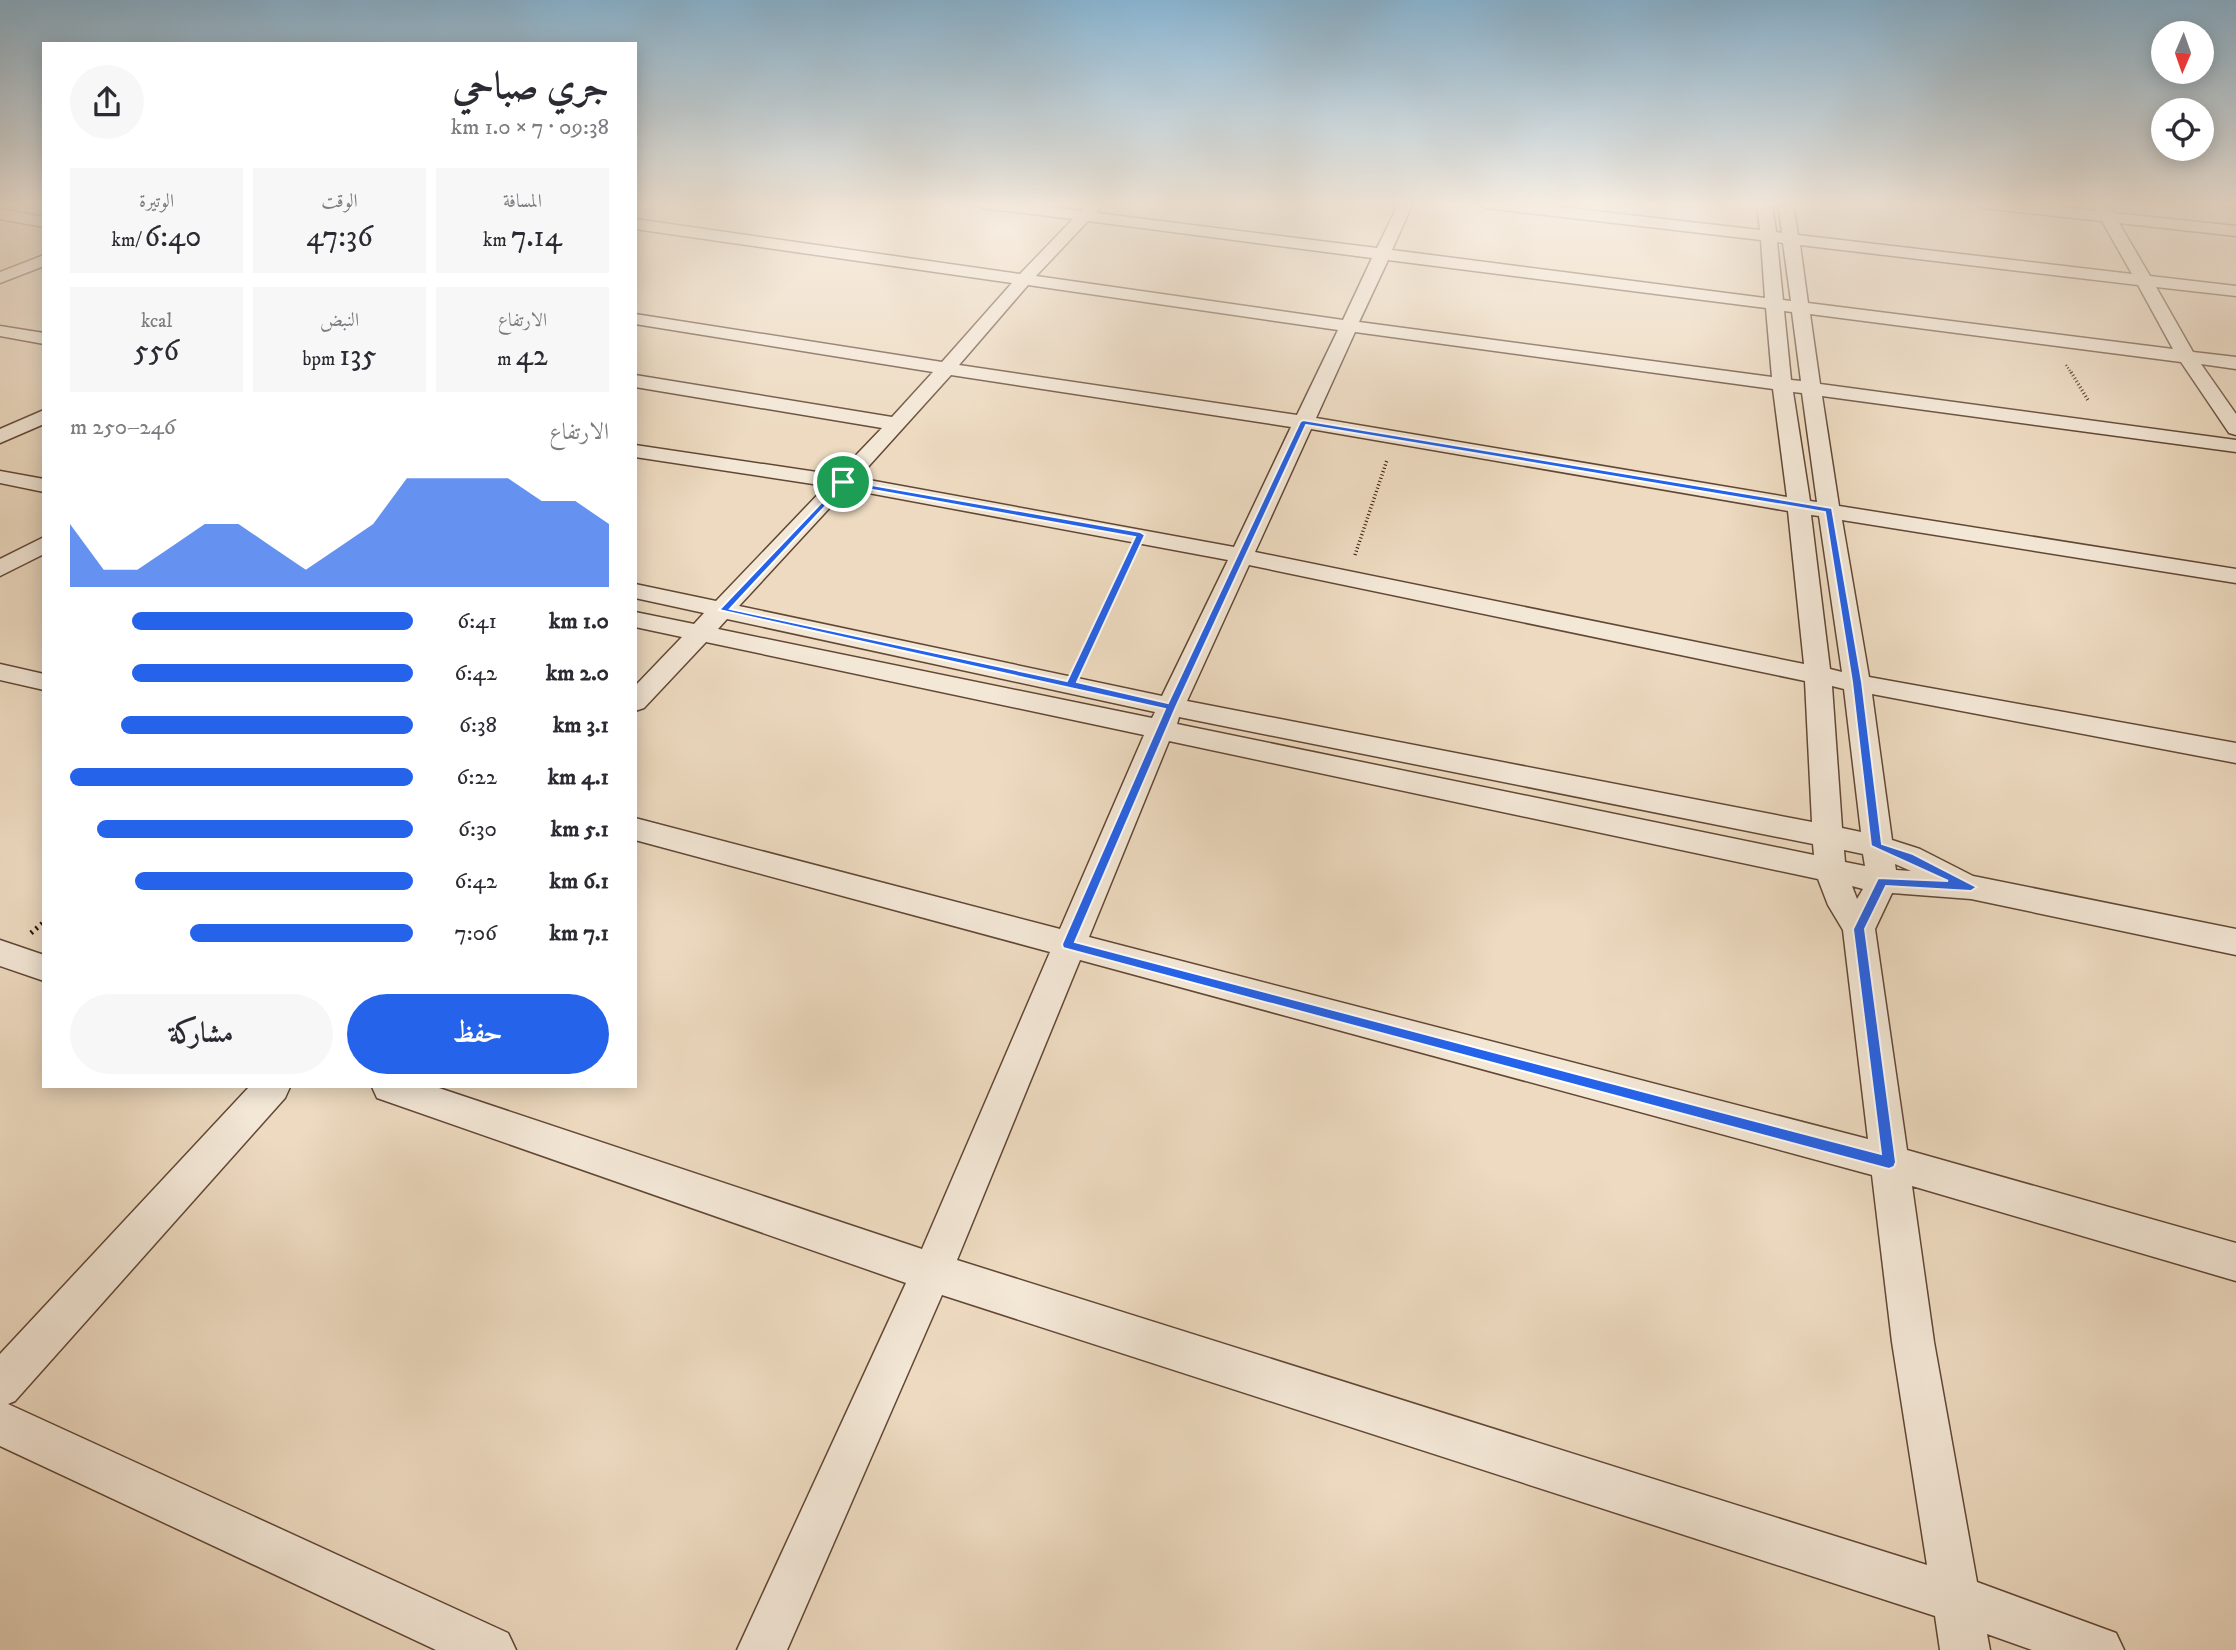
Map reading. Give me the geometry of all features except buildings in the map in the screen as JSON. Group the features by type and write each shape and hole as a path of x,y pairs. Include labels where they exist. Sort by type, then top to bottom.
{"street":[{"path":"637,700 947,369 1023,280"},
{"path":"1038,280 1348,326 2236,446"},
{"path":"762,1650 932,1272 1165,718 1370,280"},
{"path":"1584,280 2236,363"},
{"path":"1784,280 1787,305 1811,388 1857,682 1882,881 1859,929"},
{"path":"2145,280 2236,290"},
{"path":"2145,280 2187,357 2236,429"},
{"path":"1787,305 1782,383 1818,674 1830,870 1836,888 1859,929 1913,1342 1965,1650"},
{"path":"637,319 1395,436 1799,506 2236,576"},
{"path":"0,331 42,339"},
{"path":"637,381 896,424"},
{"path":"0,437 42,417"},
{"path":"637,451 843,482 1243,554 1857,682 2236,753"},
{"path":"0,457 42,466"},
{"path":"0,477 42,486"},
{"path":"0,551 42,527"},
{"path":"0,569 42,545"},
{"path":"637,591 1071,683 1165,718 1830,870 1882,881 1971,887 2236,942"},
{"path":"637,619 1064,708 1165,718 1877,846 1909,857 1971,887"},
{"path":"0,672 42,682"},
{"path":"637,830 1889,1162 2236,1262"},
{"path":"0,953 42,967"},
{"path":"0,1385 271,1088"},
{"path":"393,1088 932,1272 1958,1599 2099,1650"},
{"path":"0,1423 491,1650"}],"path":[{"path":"2051,340 2104,428"},
{"path":"1348,577 1395,436"},
{"path":"1071,683 1140,535"}],"route":[{"path":"843,482 723,610 1071,683 1171,707 1303,422 1829,510 1857,682 1877,846 1909,857 1971,887 1882,881 1879,893 1859,929 1889,1162 1068,944 1171,707 1071,683 1140,535 843,482"}]}
